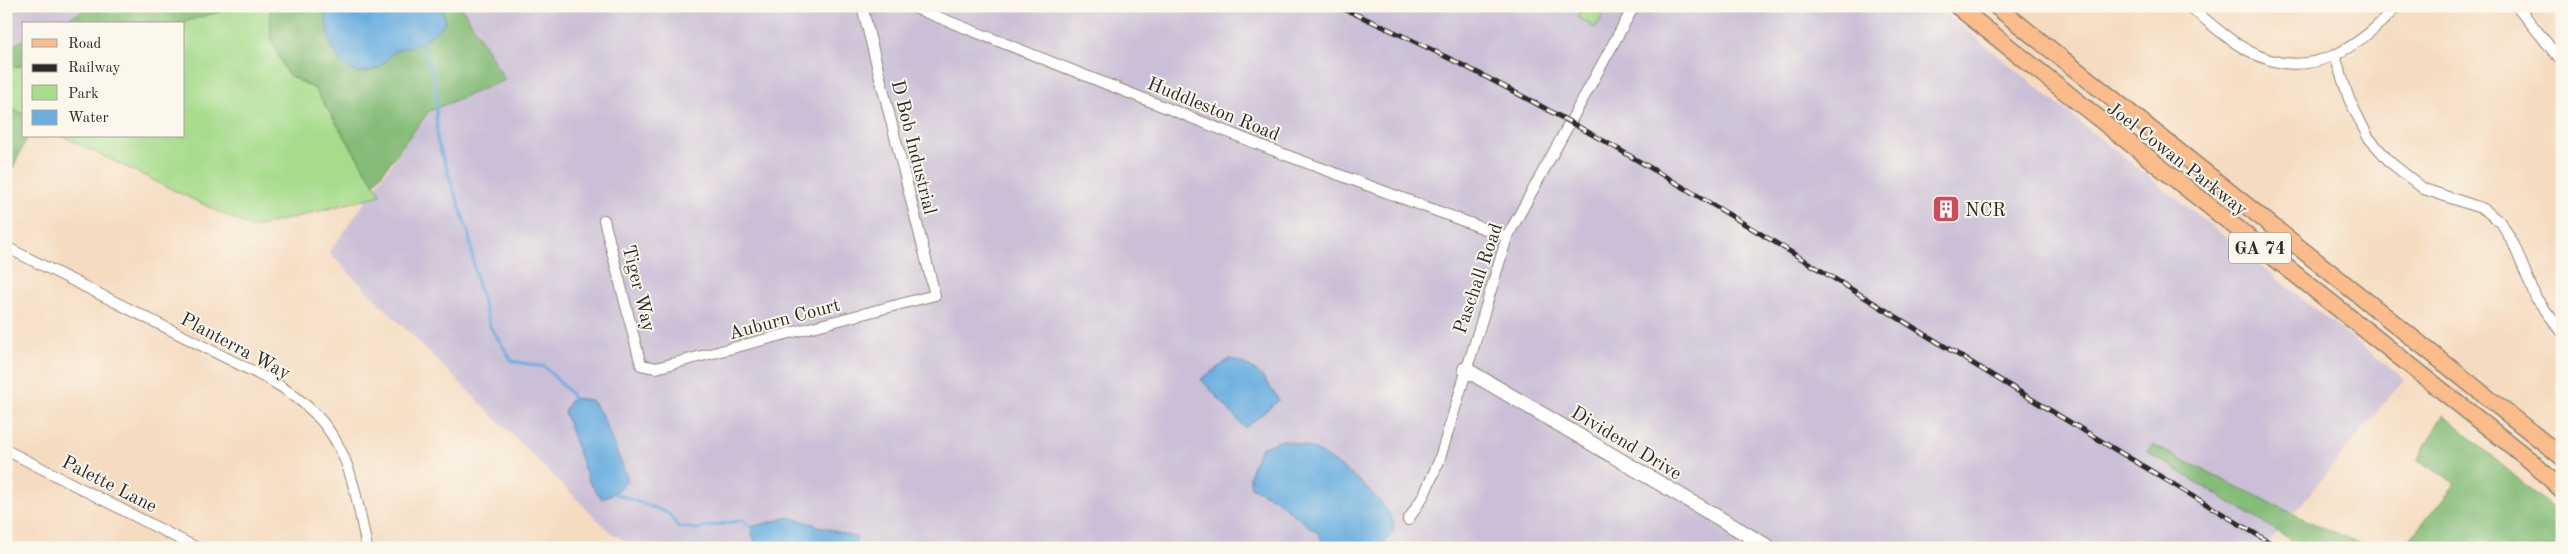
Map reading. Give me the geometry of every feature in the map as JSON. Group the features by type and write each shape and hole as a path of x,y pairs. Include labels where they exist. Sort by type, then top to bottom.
{"main road":[{"name":"Joel Cowan Parkway","path":"1957,6 2532,462 2562,490"},
{"name":"Joel Cowan Parkway","path":"1996,6 2562,457"}],"street":[{"name":"D Bob Industrial","path":"862,6 935,295"},
{"name":"Huddleston Road","path":"910,6 1283,154 1507,236"},
{"name":"Paschall Road","path":"1408,520 1424,495 1438,461 1507,236 1634,6"},
{"path":"2190,6 2234,42 2264,58 2292,64 2335,56 2356,45 2379,27 2397,6"},
{"path":"2517,6 2562,62"},
{"path":"2335,56 2350,99 2368,137 2392,163 2418,185 2484,209 2502,224 2512,240 2536,298 2562,332"},
{"name":"Tiger Way","path":"604,220 641,365"},
{"name":"Planterra Way","path":"6,246 270,380 296,396 330,430 341,447 350,470 367,548"},
{"name":"Auburn Court","path":"641,365 656,368 699,358 935,295"},
{"name":"Dividend Drive","path":"1465,369 1770,548"},
{"name":"Palette Lane","path":"6,450 197,548"}],"shaded area":[{"path":"6,6 91,6 60,22 22,22 22,41 6,48"},
{"path":"461,6 1937,6 2077,120 2404,379 2265,548 639,548 611,533 329,253 429,111 505,80"}],"green space":[{"path":"93,6 241,6 182,22 61,22"},
{"path":"241,6 270,6 271,38 287,74 315,89 381,195 252,228 66,138 185,138 185,22 183,22"},
{"path":"270,6 461,6 505,80 429,111 374,184 315,89 287,74 271,38"},
{"path":"1584,6 1609,6 1595,28 1577,17"},
{"path":"22,41 22,64 15,66 6,62 6,49"},
{"path":"22,66 22,114 6,105 6,70"},
{"path":"6,105 22,114 22,138 27,138 6,182"},
{"path":"2443,415 2562,516 2562,548 2402,548 2456,483 2417,460"},
{"path":"2152,445 2308,521 2371,548 2305,548 2147,452"}],"water":[{"path":"325,6 443,6 445,22 426,39 396,51 379,67 364,72 352,70 343,64 336,55 328,31"},
{"path":"1230,359 1254,369 1269,385 1279,400 1245,428 1201,379"},
{"path":"572,398 591,400 602,415 628,480 614,493 602,499 589,482 564,411"},
{"path":"1282,440 1319,452 1351,475 1376,497 1386,509 1394,529 1381,548 1326,548 1318,533 1275,499 1251,487 1251,471 1261,448"},
{"path":"790,517 857,538 853,548 756,548 751,527"}],"waterway":[{"path":"422,43 436,84 437,140 469,235 476,278 490,326 512,361 545,367 571,394 573,400"},
{"path":"613,490 614,493 668,513 679,527 696,529 743,520 753,529"}],"railway":[{"path":"1337,6 1476,72 1612,146 1745,224 2279,548"}],"place":[{"name":"NCR","path":"1946,209"}]}
